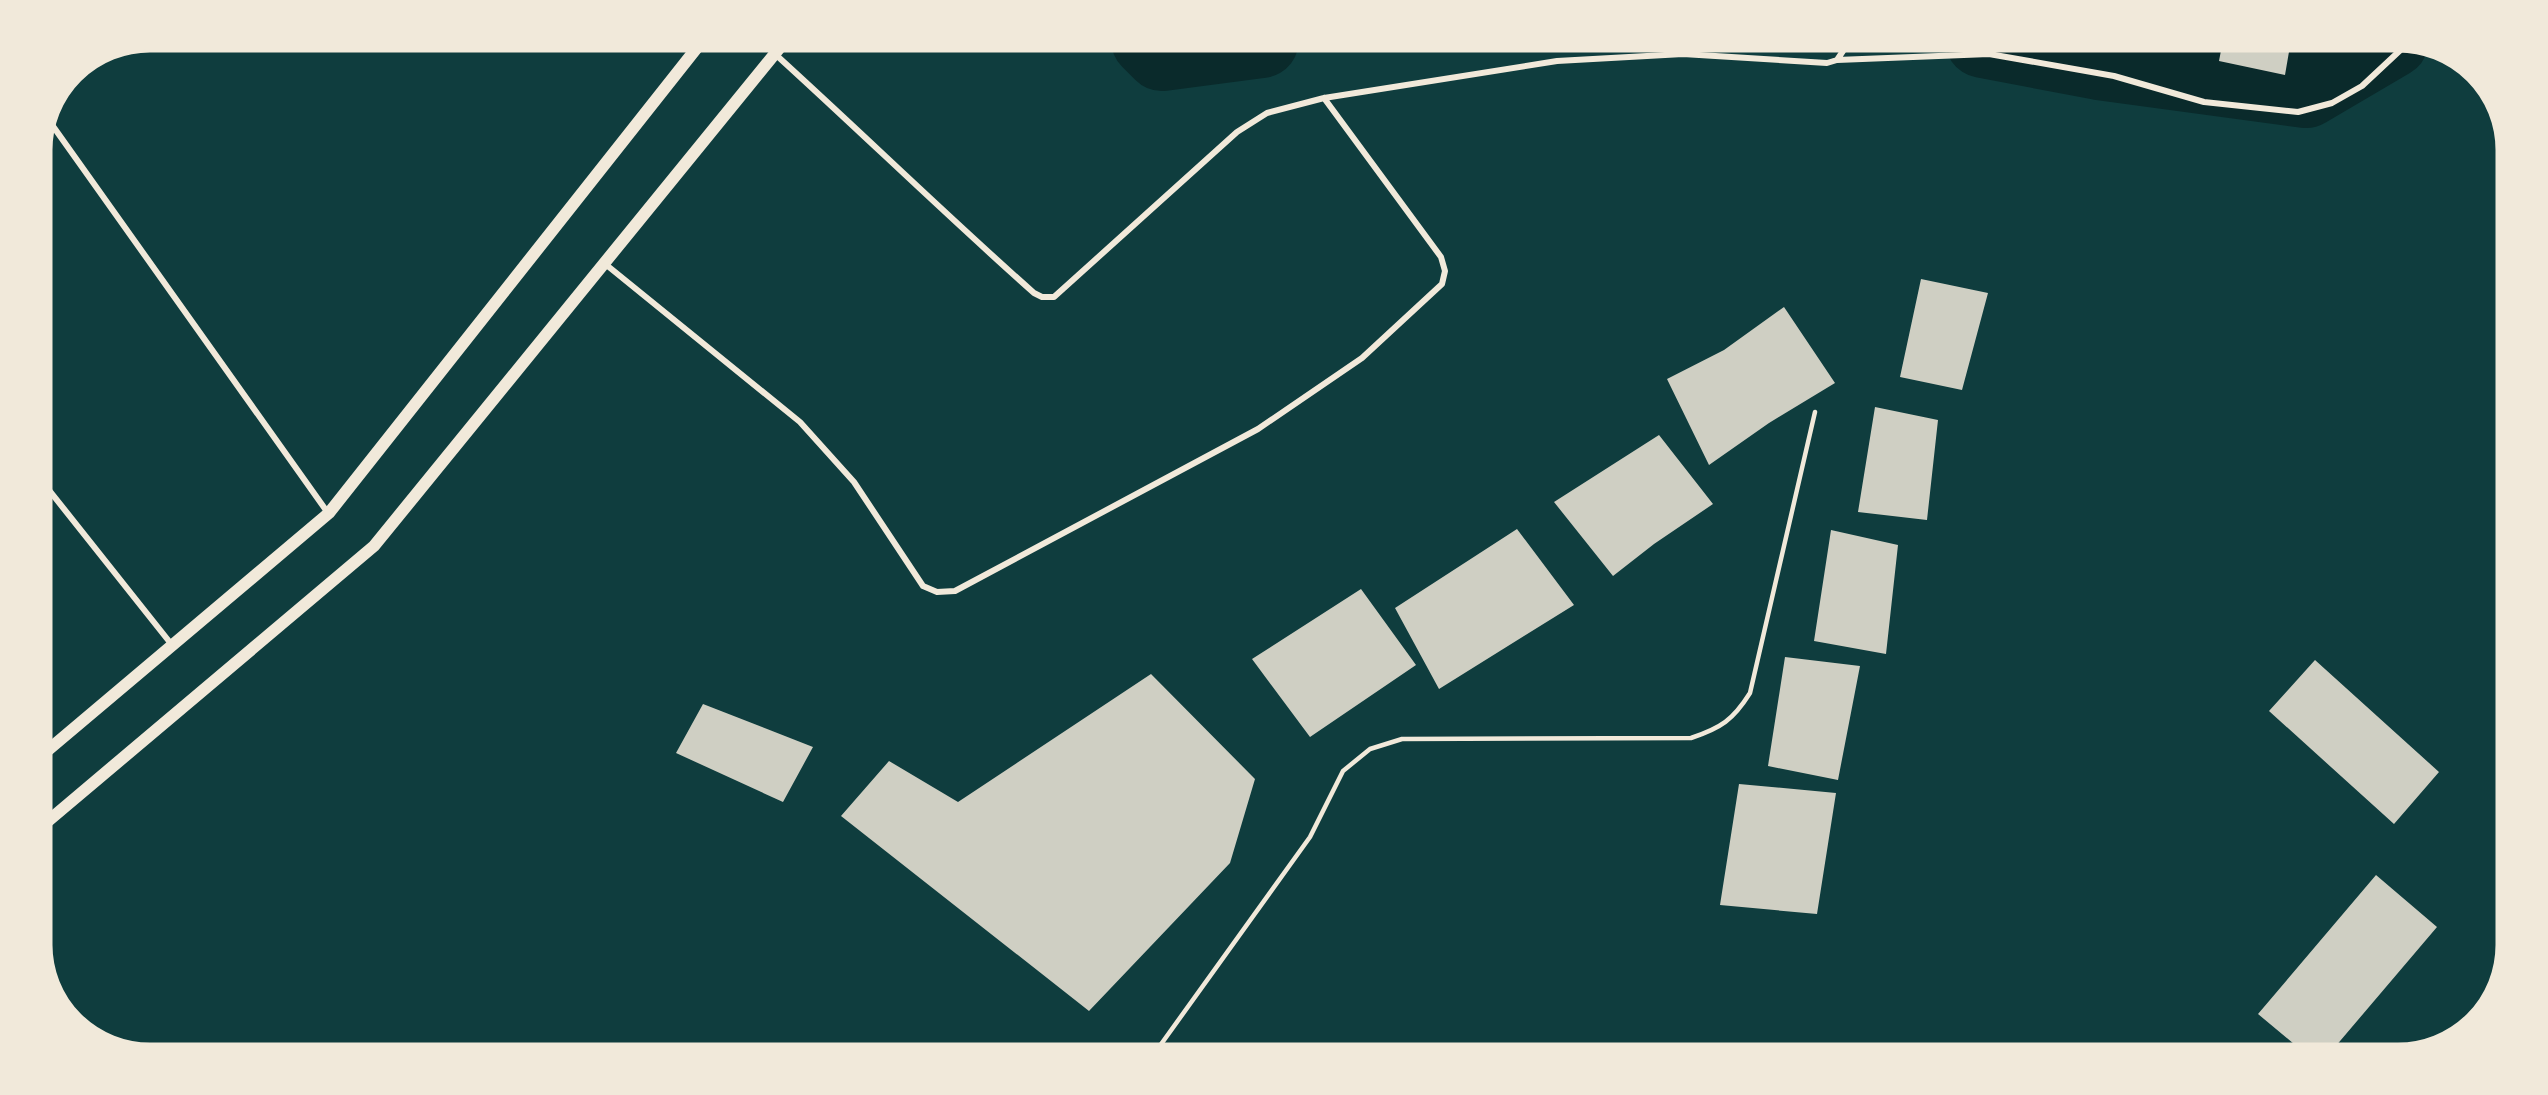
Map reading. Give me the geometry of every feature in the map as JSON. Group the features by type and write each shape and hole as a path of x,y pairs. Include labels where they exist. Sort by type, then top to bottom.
{"main road":[{"path":"51,748 329,513 694,51"},
{"path":"51,819 374,546 777,51"}],"street":[{"path":"1838,60 1843,51"},
{"path":"775,54 883,152 955,223 1034,293 1042,297 1054,297 1237,132 1268,113 1324,98 1557,61 1683,54 1827,63 1838,60 1989,54 2114,76 2204,102 2298,112 2332,103 2362,86 2399,51"},
{"path":"604,262 800,422 854,482 923,586 937,592 955,591 1258,429 1362,358 1442,284 1445,271 1441,257 1324,98"},
{"path":"54,127 329,513"},
{"path":"51,493 173,646"}],"lane":[{"path":"1161,1044 1310,837 1343,771 1370,749 1402,739 1691,738 1715,730 1736,714 1750,693 1815,412"}],"building":[{"path":"2221,51 2289,51 2285,75 2219,61"},
{"path":"1921,279 1988,293 1962,390 1900,377"},
{"path":"1784,307 1835,383 1769,423 1709,465 1667,379 1724,350"},
{"path":"1875,407 1938,420 1927,520 1858,512"},
{"path":"1659,435 1713,504 1654,544 1613,576 1554,502"},
{"path":"1517,529 1574,605 1439,689 1395,608"},
{"path":"1831,530 1898,545 1886,654 1814,641"},
{"path":"1361,589 1416,665 1310,737 1252,659"},
{"path":"1785,657 1860,666 1838,780 1768,766"},
{"path":"2315,660 2439,772 2394,824 2269,711"},
{"path":"1151,674 1255,779 1230,863 1089,1011 841,816 889,761 958,802"},
{"path":"703,704 813,747 783,802 676,753"},
{"path":"1739,784 1836,793 1817,914 1720,905"},
{"path":"2376,875 2437,927 2338,1044 2294,1044 2258,1014"}],"waterway":[{"path":"1160,51 1162,53 1177,51"},
{"path":"2041,51 2099,62 2306,90 2372,51"}]}
